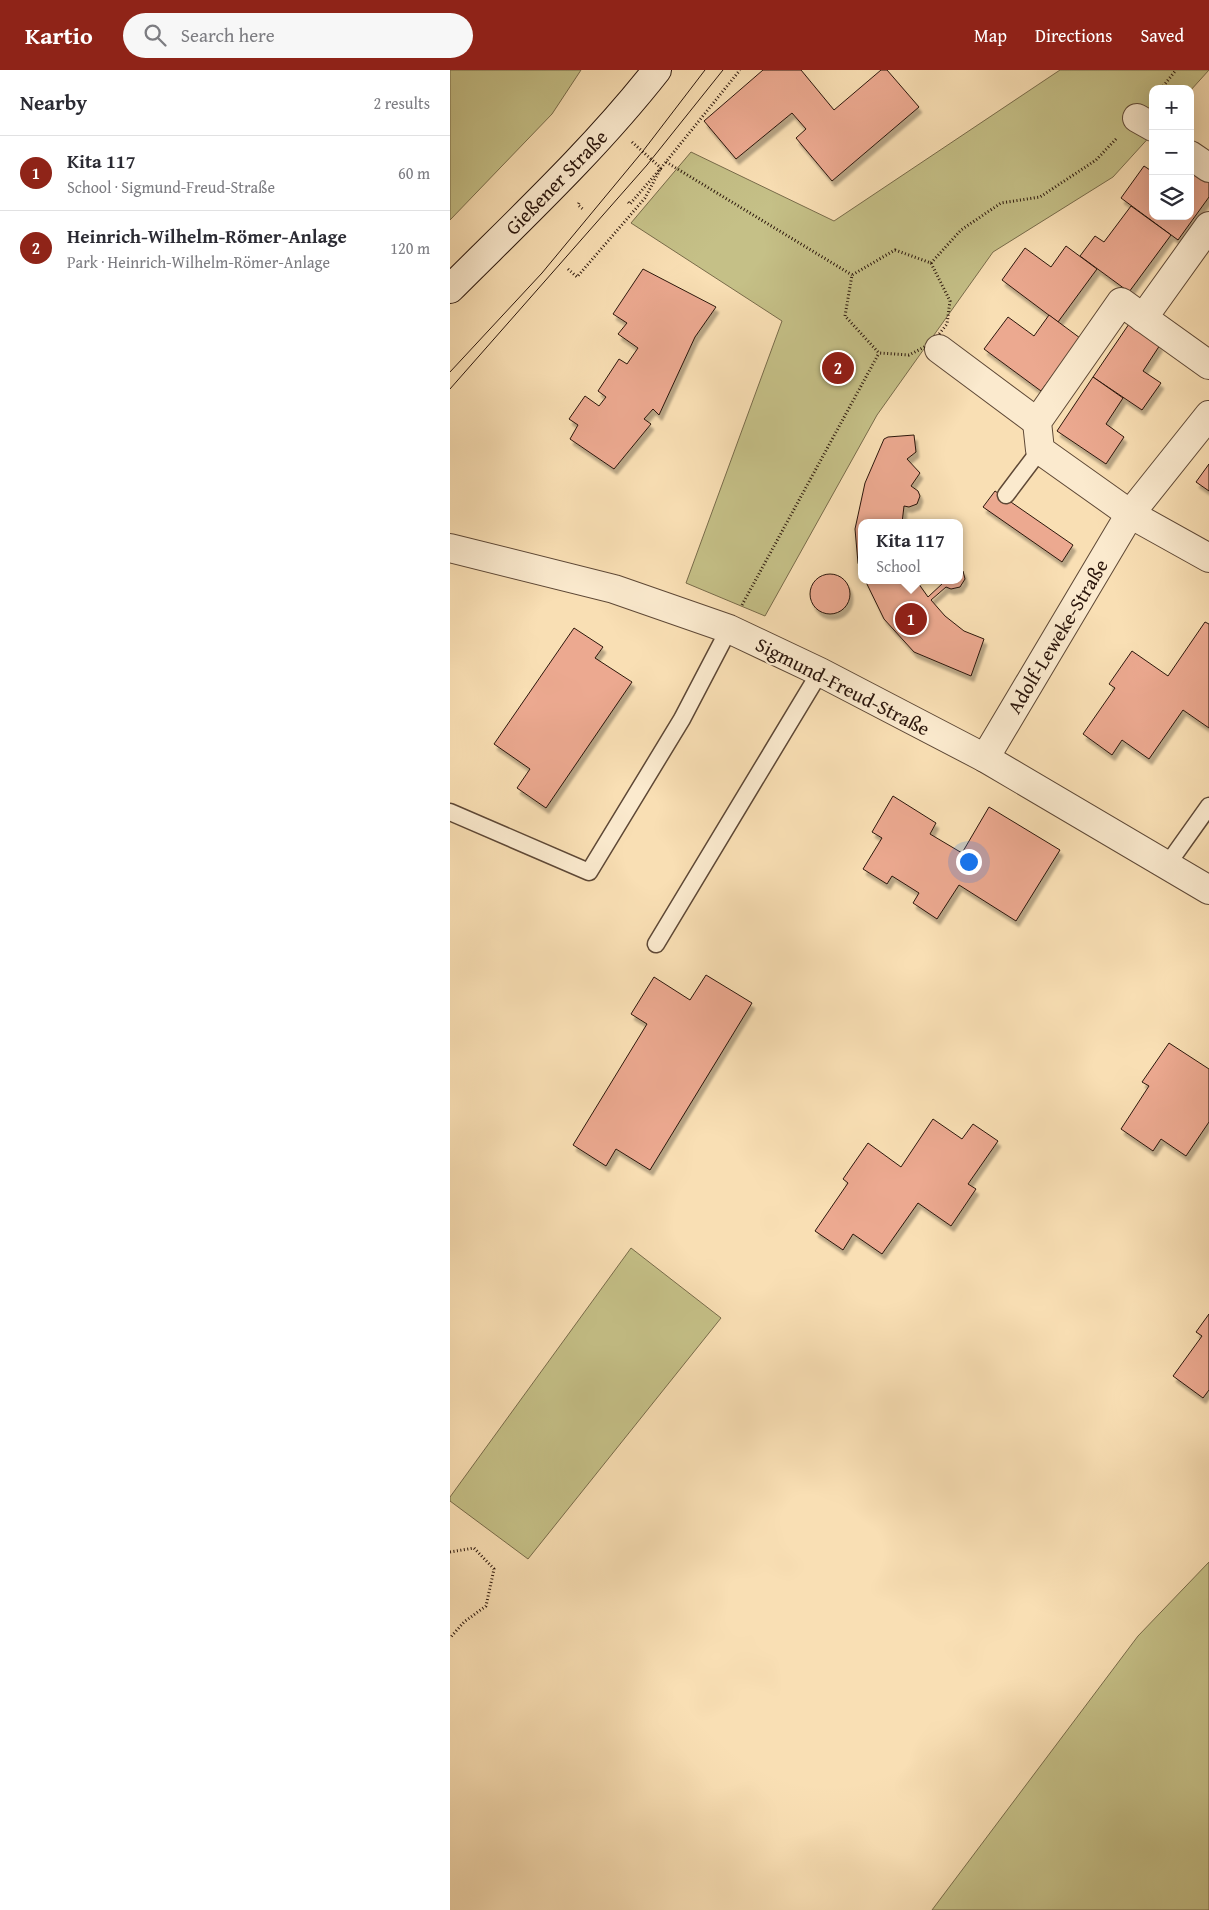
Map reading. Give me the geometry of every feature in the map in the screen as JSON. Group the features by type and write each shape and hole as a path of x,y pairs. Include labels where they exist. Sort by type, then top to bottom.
{"street":[{"name":"Gießener Straße","path":"450,289 598,141 657,70"},
{"path":"1194,157 1209,168"},
{"path":"1143,318 1209,226"},
{"path":"1209,364 1122,302 1037,422 1040,450 1130,514 1209,558"},
{"path":"939,349 1037,422"},
{"name":"Adolf-Leweke-Straße","path":"985,758 1130,514 1209,415"},
{"name":"Sigmund-Freud-Straße","path":"450,548 614,589 729,630 820,672 985,758 1209,890"}],"lane":[{"path":"1006,495 1040,450"},
{"path":"450,812 589,872 682,719 729,630"},
{"path":"656,944 820,672"},
{"path":"1167,865 1209,806"}],"path":[{"path":"627,201 630,204 740,70"},
{"path":"1164,85 1176,70"},
{"path":"931,263 961,230 1001,204 1040,197 1096,160 1145,122"},
{"path":"628,146 632,142 661,168"},
{"path":"666,162 852,275"},
{"path":"568,269 577,277 646,198 661,168"},
{"path":"584,198 578,205 584,210"},
{"path":"894,250 931,263 950,301 947,324 932,343 909,355 879,353 845,316 852,275 894,250"},
{"path":"729,630 879,353"},
{"path":"450,1552 474,1548 494,1569 486,1606 464,1622 450,1638"}],"shaded area":[{"path":"450,70 581,70 552,114 450,220"},
{"path":"1060,70 1209,70 1194,87 1194,85 1149,85 1149,137 1113,177 993,252 877,415 765,616 686,583 782,321 631,223 691,152 834,221"},
{"path":"631,1248 721,1318 528,1559 450,1501 450,1497"},
{"path":"1209,1562 1209,1910 932,1910 1138,1636"}],"building":[{"path":"763,70 801,70 834,110 881,70 887,70 919,107 832,181 796,138 806,129 792,113 736,159 704,121"},
{"path":"1144,166 1149,169 1149,219 1121,198"},
{"path":"1194,171 1209,182 1209,197 1194,218"},
{"path":"1131,206 1171,235 1129,292 1080,256 1095,236 1104,242"},
{"path":"1151,220 1192,220 1178,240"},
{"path":"1066,246 1097,269 1058,322 1002,280 1025,248 1051,267"},
{"path":"643,269 716,307 695,337 659,415 653,409 644,419 651,424 614,469 570,439 578,425 569,419 585,396 599,406 606,397 598,391 619,359 627,364 638,348 618,334 627,323 613,314"},
{"path":"1049,315 1080,338 1041,391 984,349 1008,317 1034,336"},
{"path":"1129,324 1160,345 1143,371 1161,383 1142,410 1093,377"},
{"path":"1093,377 1123,398 1106,424 1124,437 1106,464 1057,431"},
{"path":"914,435 916,452 907,459 920,473 911,486 918,491 920,496 917,504 909,507 904,506 902,519 858,519 858,563 855,529 865,483 884,439"},
{"path":"1209,464 1209,491 1196,482"},
{"path":"995,491 1073,545 1062,562 983,507"},
{"path":"830,574 844,580 850,594 844,608 830,614 816,608 810,594 816,580"},
{"path":"867,584 919,584 928,597 942,584 962,584 960,587 951,589 946,587 931,600 945,616 964,631 984,639 971,676 914,652 884,619"},
{"path":"1205,622 1209,624 1209,728 1183,710 1149,759 1122,740 1112,755 1083,734 1115,688 1109,684 1132,651 1168,676"},
{"path":"574,628 603,647 595,658 632,682 546,808 517,788 530,769 494,744"},
{"path":"893,796 936,823 930,834 962,853 989,807 1060,850 1016,921 959,885 937,919 913,903 919,893 892,876 887,884 863,869 882,838 872,832"},
{"path":"706,975 752,1003 650,1170 616,1149 606,1166 573,1145 647,1024 631,1014 654,977 690,1000"},
{"path":"1169,1043 1209,1069 1209,1122 1186,1156 1161,1139 1153,1151 1121,1129 1149,1086 1142,1082"},
{"path":"933,1119 962,1139 973,1124 998,1141 968,1184 976,1189 951,1226 918,1203 882,1254 853,1234 843,1250 815,1231 848,1183 843,1179 868,1143 901,1167"},
{"path":"1209,1314 1209,1390 1203,1398 1173,1376 1202,1336 1196,1332"}],"tram line":[{"path":"450,372 542,273 643,151 705,70"},
{"path":"450,389 647,165 723,70"}],"place":[{"name":"Heinrich-Wilhelm-Römer-Anlage","path":"838,368"},
{"name":"Kita 117","path":"911,619"}]}
